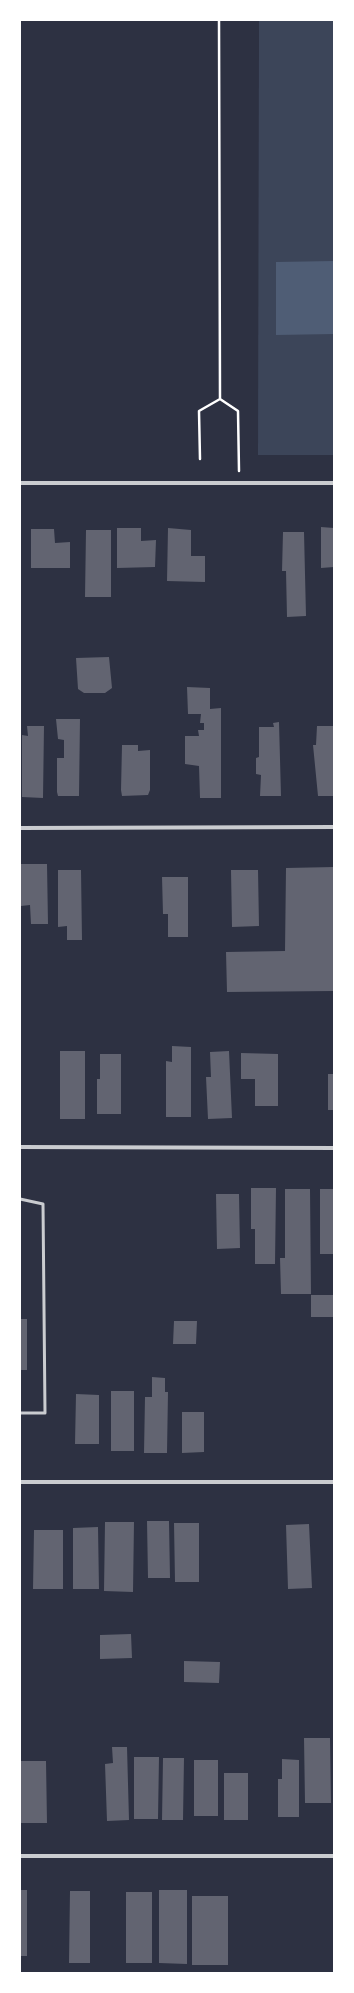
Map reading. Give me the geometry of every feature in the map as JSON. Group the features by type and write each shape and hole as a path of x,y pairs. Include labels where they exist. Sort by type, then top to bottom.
{"street":[{"path":"20,483 334,483"},
{"path":"20,828 334,827"},
{"path":"20,1148 334,1148"},
{"path":"20,1482 334,1482"},
{"path":"20,1856 334,1856"}],"lane":[{"path":"20,1199 43,1204 45,1405 45,1413 20,1413"}],"path":[{"path":"219,20 220,399"},
{"path":"200,459 198,411 220,399"},
{"path":"220,399 238,411 239,467"}],"shaded area":[{"path":"259,20 334,20 334,455 258,455"},
{"path":"334,261 334,334 276,335 276,262"}],"building":[{"path":"321,527 334,528 334,567 321,568"},
{"path":"117,528 141,528 141,541 156,540 155,567 117,568"},
{"path":"168,528 191,530 191,556 205,556 205,582 167,581"},
{"path":"31,529 54,529 55,543 70,542 70,568 31,568"},
{"path":"86,530 111,530 111,597 85,597"},
{"path":"283,532 304,532 306,616 287,617 286,571 282,571"},
{"path":"109,657 112,688 105,693 84,693 78,689 76,658"},
{"path":"187,687 210,688 210,709 221,708 221,798 200,798 199,766 185,764 185,736 199,736 198,730 204,730 204,723 200,723 201,714 188,714"},
{"path":"56,719 80,719 79,796 58,796 57,758 64,758 64,740 58,739"},
{"path":"279,722 281,796 260,796 261,775 256,774 256,758 259,757 259,727 274,727 273,723"},
{"path":"27,726 44,726 43,798 22,797 22,735 28,736"},
{"path":"317,726 334,726 334,796 318,796 313,745 316,745"},
{"path":"122,745 138,745 138,751 150,750 150,790 148,795 122,796"},
{"path":"20,864 47,864 48,924 31,924 30,905 21,906"},
{"path":"334,867 334,991 227,992 226,952 285,951 286,868"},
{"path":"58,870 81,870 82,940 67,940 67,926 58,927"},
{"path":"231,870 258,870 259,926 232,927"},
{"path":"162,877 188,877 188,937 168,937 168,914 163,914"},
{"path":"172,1046 191,1047 191,1117 166,1117 166,1061 172,1062"},
{"path":"60,1051 85,1051 85,1119 60,1119"},
{"path":"229,1051 232,1118 208,1119 206,1077 211,1077 210,1052"},
{"path":"241,1053 278,1054 278,1106 255,1106 255,1079 241,1079"},
{"path":"100,1054 121,1054 121,1114 97,1114 97,1079 100,1079"},
{"path":"328,1074 334,1074 334,1110 328,1110"},
{"path":"251,1188 276,1188 275,1264 255,1264 255,1229 251,1229"},
{"path":"285,1189 310,1189 311,1294 281,1294 280,1258 285,1258"},
{"path":"320,1189 334,1189 334,1254 320,1254"},
{"path":"216,1194 239,1194 240,1248 217,1249"},
{"path":"311,1295 334,1295 334,1317 311,1317"},
{"path":"20,1319 27,1319 27,1370 20,1370"},
{"path":"174,1321 197,1321 196,1344 173,1344"},
{"path":"152,1377 165,1378 165,1392 168,1392 167,1453 144,1453 145,1397 152,1397"},
{"path":"111,1391 134,1391 134,1451 111,1451"},
{"path":"76,1394 99,1395 99,1444 75,1444"},
{"path":"182,1412 204,1412 204,1452 182,1453"},
{"path":"147,1521 169,1521 170,1578 148,1578"},
{"path":"105,1522 134,1522 133,1592 104,1591"},
{"path":"174,1523 199,1523 199,1582 175,1582"},
{"path":"309,1524 312,1588 288,1589 286,1525"},
{"path":"98,1527 99,1589 73,1589 73,1528"},
{"path":"34,1530 63,1530 63,1589 33,1589"},
{"path":"131,1634 132,1658 100,1659 100,1635"},
{"path":"184,1661 220,1662 219,1683 184,1682"},
{"path":"304,1738 330,1738 331,1803 305,1803"},
{"path":"112,1747 127,1747 129,1820 107,1821 105,1764 113,1763"},
{"path":"134,1757 159,1757 158,1819 134,1819"},
{"path":"163,1758 184,1758 183,1820 162,1820"},
{"path":"282,1759 299,1760 299,1817 278,1817 278,1779 282,1779"},
{"path":"194,1760 218,1760 218,1816 194,1816"},
{"path":"20,1761 46,1761 47,1823 20,1823"},
{"path":"224,1773 248,1773 248,1820 224,1820"},
{"path":"20,1890 27,1890 27,1956 20,1956"},
{"path":"159,1890 187,1890 187,1964 159,1963"},
{"path":"70,1891 90,1891 90,1963 69,1963"},
{"path":"126,1892 152,1892 152,1963 126,1963"},
{"path":"192,1896 228,1896 228,1965 192,1965"}]}
